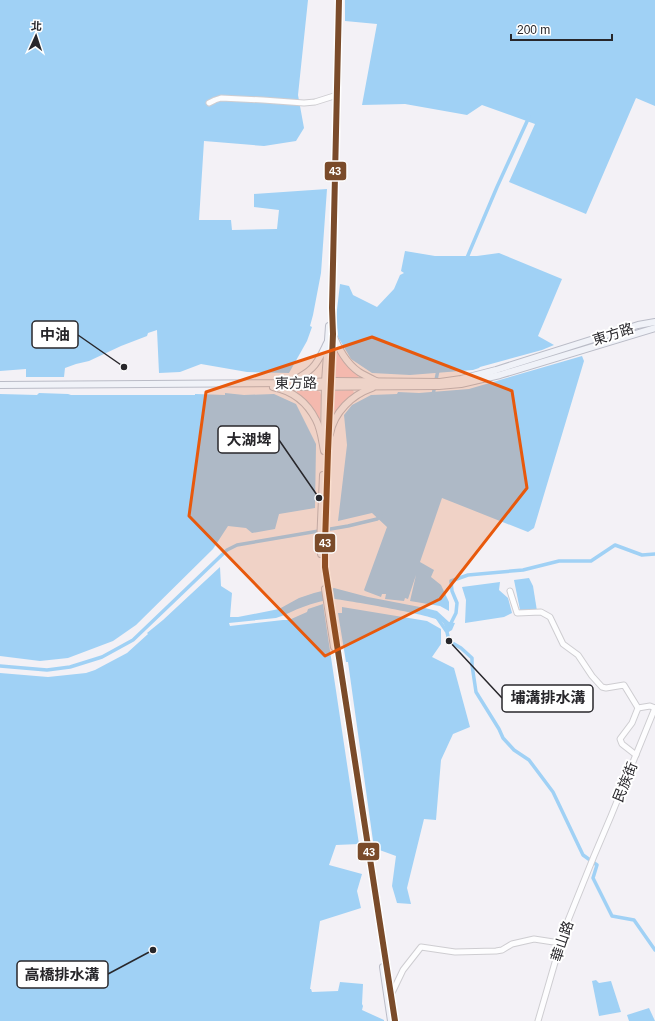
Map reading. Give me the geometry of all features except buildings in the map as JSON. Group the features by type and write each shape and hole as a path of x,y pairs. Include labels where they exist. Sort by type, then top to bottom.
{"main road":[{"path":"336,0 331,275 323,530 326,588 391,995 391,1021"},
{"path":"328,384 333,334 332,308 339,0"},
{"name":"東方路","path":"0,385 288,383 378,384 440,382 461,379 496,370 655,322"},
{"name":"東方路","path":"378,384 439,386 461,384 500,375 655,328"},
{"path":"333,334 348,362 358,372 378,384"},
{"path":"288,383 300,377 313,367 321,355 328,339"},
{"name":"東方路","path":"0,389 273,387 328,384"},
{"path":"326,451 331,430 337,416 346,404 364,391 378,384"},
{"path":"273,387 283,389 294,395 311,411 317,422 326,451"},
{"path":"368,853 391,1007 395,1021"}],"street":[{"path":"209,103 221,98 304,103 315,102 334,96"},
{"path":"510,591 517,613 541,612 550,617 563,644 578,655 592,676 602,687 606,688 624,685 638,708"},
{"path":"638,708 650,706 655,708"},
{"path":"636,755 622,744 620,739 632,723 638,708"},
{"name":"民族街","path":"591,862 655,708"},
{"name":"華山路","path":"538,1021 565,928 591,862"},
{"path":"391,995 403,970 420,947 455,952 496,951 502,950 512,944 534,939 560,943"}],"highlighted area":[{"path":"372,337 512,391 527,488 440,599 325,656 189,516 206,392"}],"shaded area":[{"path":"334,349 346,365 359,375 358,378 332,378"},
{"path":"353,390 353,395 341,405 333,416 331,415 331,391"},
{"path":"297,391 320,392 320,418 318,419 297,394"}],"water":[{"path":"0,0 308,0 298,95 304,128 296,141 264,146 204,141 199,220 231,220 232,230 277,229 279,210 254,207 254,194 327,189 321,273 310,326 312,327 307,341 289,373 247,372 201,364 180,372 159,373 157,330 148,333 147,336 89,361 65,368 64,377 26,377 26,369 0,371"},
{"path":"345,0 655,0 655,106 636,98 586,214 509,182 535,124 482,105 467,115 405,104 362,105 377,24 345,21"},
{"path":"405,251 435,256 477,256 499,253 562,279 538,336 554,345 542,350 473,370 410,375 372,373 351,359 338,337 336,318 340,284 349,286 353,295 377,307 394,289 400,275 404,273 401,271"},
{"path":"582,356 584,361 534,528 528,532 442,498 420,562 434,570 431,577 441,585 449,602 449,611 440,606 410,601 416,575 408,599 405,598 404,601 385,599 386,594 382,594 381,597 365,591 364,590 387,527 372,513 338,521 347,445 344,415 352,405 371,395 397,394 398,392 419,393 469,389"},
{"path":"39,393 71,395 225,395 225,393 244,395 274,394 296,404 316,444 315,508 279,514 275,529 252,533 246,528 228,526 213,549 136,625 113,641 68,658 40,661 0,656 0,394 37,395"},
{"path":"220,567 221,586 232,593 230,617 238,617 279,609 299,598 334,588 368,597 437,611 449,622 455,623 452,630 447,633 443,623 436,619 335,599 311,604 276,618 229,623 230,626 289,620 307,612 308,609 323,604 359,844 336,845 329,865 362,874 357,891 361,908 320,921 310,989 312,992 338,991 340,982 363,984 362,1010 384,1021 0,1021 0,673 48,677 86,673 95,670 127,653"},
{"path":"529,578 533,586 537,611 520,610 514,580"},
{"path":"500,582 499,590 508,598 512,613 504,617 465,623 466,600 462,587"},
{"path":"342,607 427,621 441,629 441,644 432,657 454,668 470,727 453,734 441,760 436,820 424,819 407,888 411,904 397,903 392,886 396,856 374,848 348,662 346,662 338,613 342,613"},
{"path":"596,980 599,983 611,981 621,1012 599,1016 592,981"},
{"path":"649,1008 655,1021 629,1021 627,1015"}],"waterway":[{"path":"466,260 529,117"},
{"path":"433,395 438,370"},
{"path":"0,666 47,670 70,667 102,657 133,640 227,550 237,545 348,526 377,519 381,516"},
{"path":"450,625 456,613 457,603 452,591 451,581 468,575 523,570 559,561 591,561 615,545 642,555 655,554"},
{"path":"436,616 447,632 449,641 461,648 472,658 476,692 503,738 514,750 529,760 553,792 583,855 597,865 593,878 612,916 634,920 655,950"}],"transit line":[{"name":"43","path":"339,0 332,308 333,334 325,567 395,1021"}],"place":[{"name":"中油","path":"124,367"},
{"name":"大湖埤","path":"319,498"},
{"name":"埔溝排水溝","path":"449,641"},
{"name":"高橋排水溝","path":"153,950"}]}
